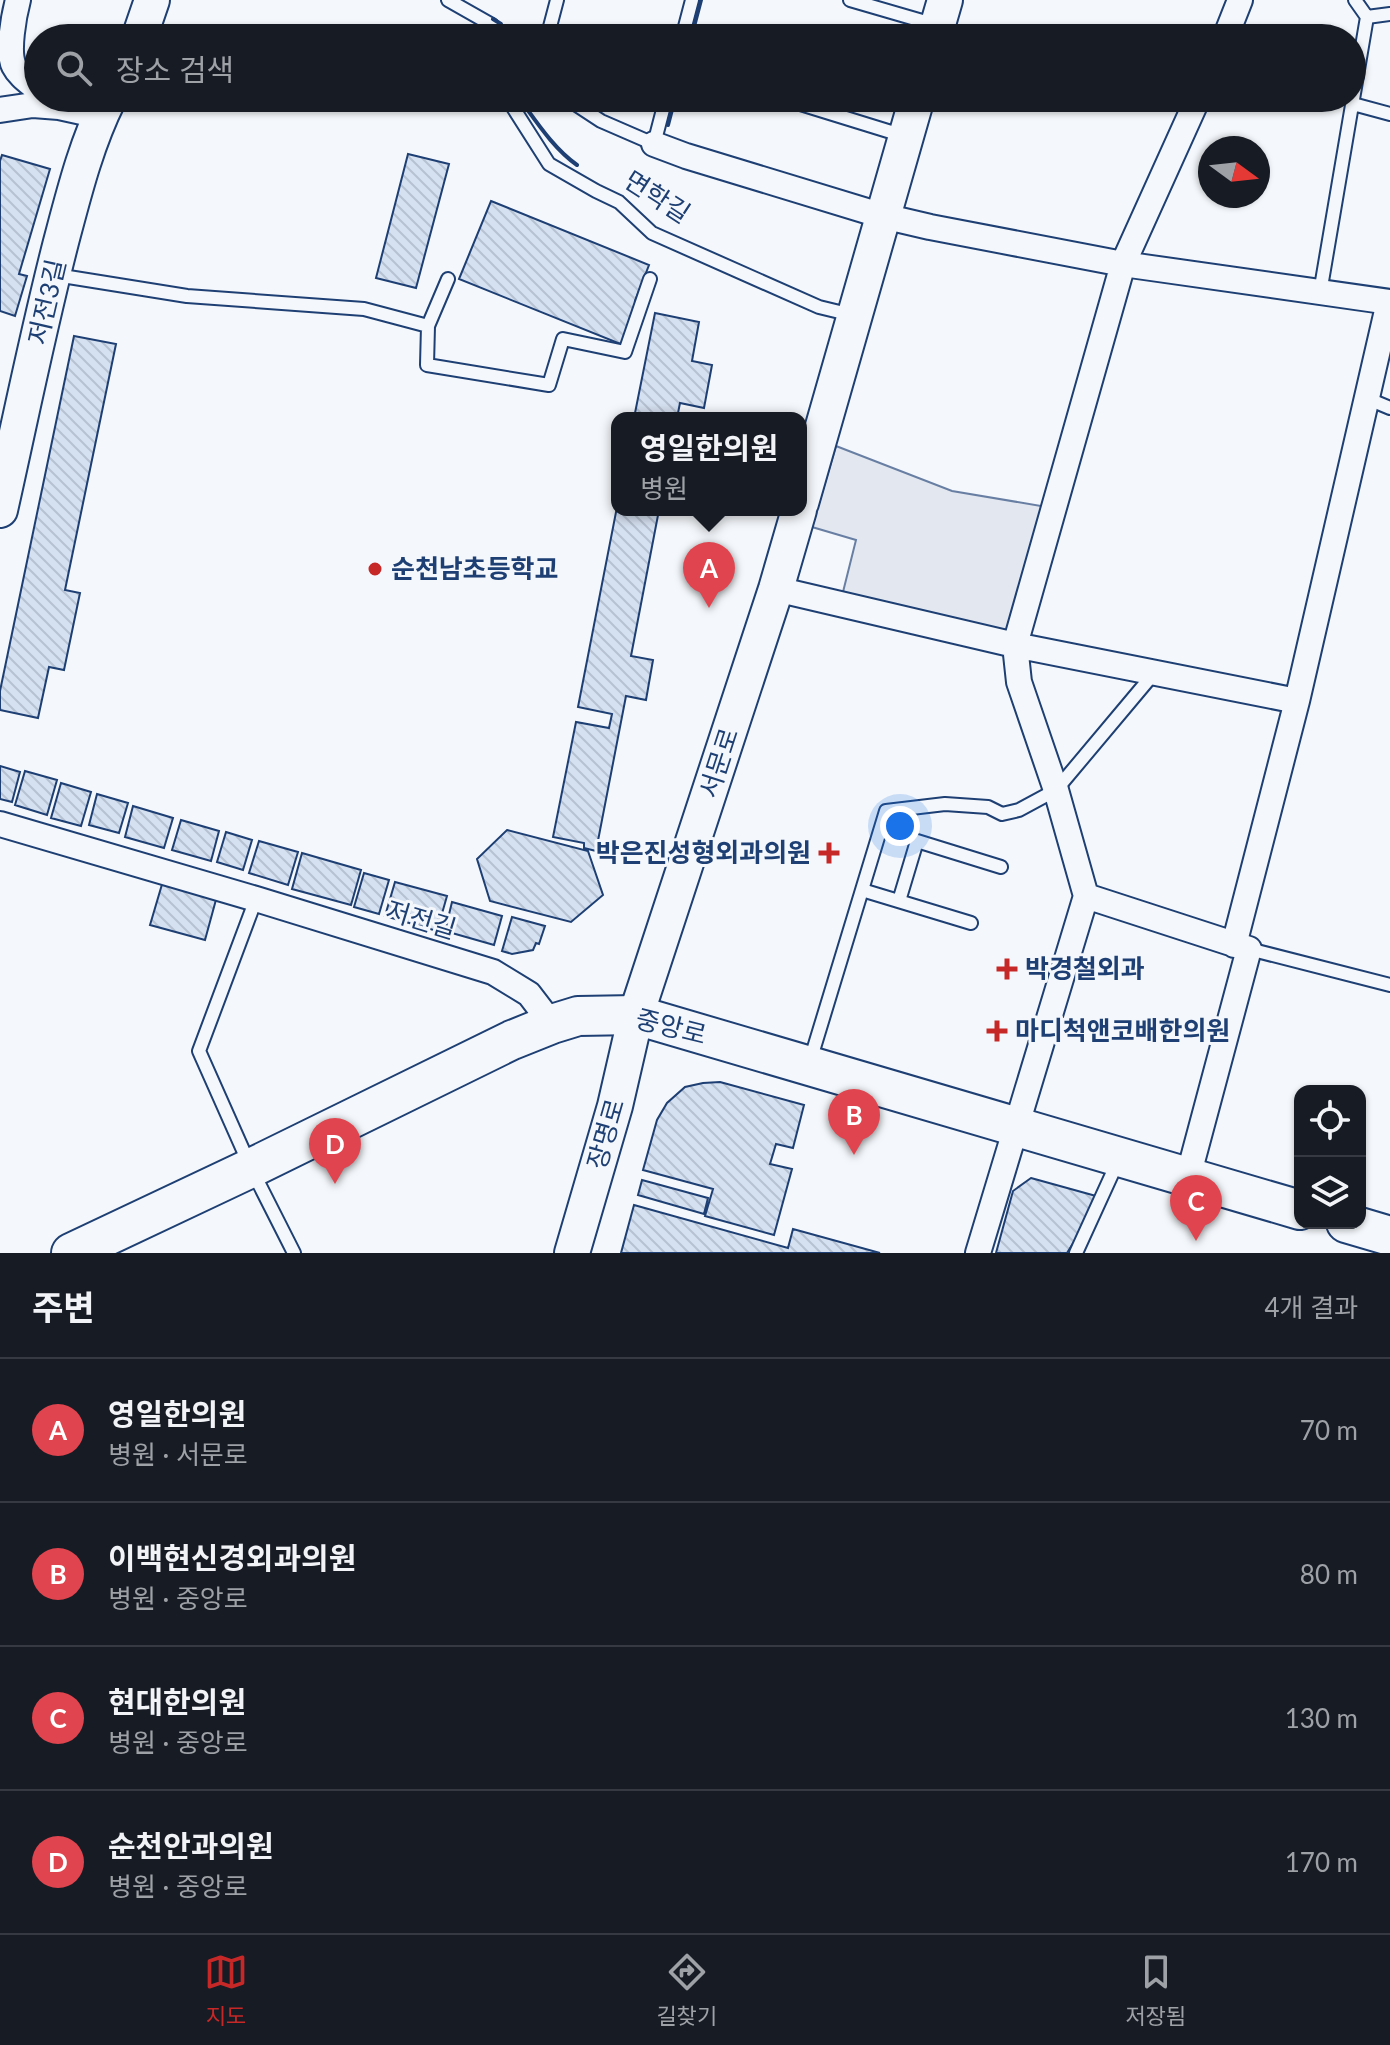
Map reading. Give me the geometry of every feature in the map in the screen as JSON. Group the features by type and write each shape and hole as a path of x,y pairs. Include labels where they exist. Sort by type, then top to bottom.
{"main road":[{"name":"중앙로","path":"71,1253 512,1040 578,1016 636,1015 1294,1208"},
{"path":"1366,1229 1390,1236"}],"street":[{"path":"144,24 152,0"},
{"path":"1231,24 1240,0"},
{"path":"11,8 11,56 15,68 24,77"},
{"path":"0,110 24,106"},
{"name":"저전3길","path":"0,510 53,275 81,167 102,112"},
{"path":"807,482 913,112"},
{"path":"978,1253 1086,896 1056,790 1019,682 1015,645 1123,264 1192,112"},
{"path":"654,144 883,216 930,227 1123,264 1389,302 1188,1177"},
{"name":"서문로","path":"636,1015 797,516"},
{"path":"776,589 1015,645 1297,701"},
{"name":"저전길","path":"0,824 493,972 529,994 552,1024"},
{"path":"1086,896 1242,947"},
{"name":"장명로","path":"572,1253 615,1106 636,1015"}],"lane":[{"path":"448,0 490,24"},
{"path":"551,24 557,0"},
{"path":"686,24 692,0"},
{"path":"850,0 939,21"},
{"path":"1355,0 1367,17 1366,24"},
{"path":"1367,17 1390,14"},
{"path":"1366,108 1390,114"},
{"name":"면학길","path":"516,112 549,164 619,202 652,233 819,307 855,316"},
{"path":"587,112 654,144 662,112"},
{"path":"826,112 906,137"},
{"path":"1320,293 1352,112"},
{"path":"53,275 187,296 364,309 428,326"},
{"path":"448,279 428,326 427,365 549,385 563,339 625,352 650,279"},
{"path":"1366,398 1390,408"},
{"path":"809,1065 886,811 945,804 988,807 1002,814 1019,810 1056,790 1155,672"},
{"path":"899,901 917,841 1001,867"},
{"path":"862,890 971,923"},
{"path":"256,899 199,1051 251,1168 294,1253"},
{"path":"1242,947 1390,985"},
{"path":"1076,1253 1120,1156"}],"shaded area":[{"path":"836,446 952,491 1047,507 1011,634 843,592 856,540 812,527"}],"building":[{"path":"408,154 449,164 416,288 376,278"},
{"path":"2,155 50,169 19,274 27,276 15,316 0,311"},
{"path":"491,201 649,265 635,301 646,306 623,345 459,279"},
{"path":"655,313 699,322 692,361 712,365 704,408 680,403 678,412 635,412"},
{"path":"74,336 116,344 65,590 80,593 64,670 49,667 38,718 0,710 0,691"},
{"path":"615,516 658,516 631,656 653,660 646,700 626,696 596,851 584,848 584,843 553,837 576,722 609,728 612,714 578,707"},
{"path":"0,766 20,772 12,802 0,799"},
{"path":"25,771 57,780 47,815 15,805"},
{"path":"61,783 91,792 81,826 51,818"},
{"path":"97,794 128,803 119,833 89,825"},
{"path":"133,806 173,818 164,848 125,837"},
{"path":"181,820 219,831 211,861 172,850"},
{"path":"507,830 588,851 603,895 571,922 490,901 477,859"},
{"path":"226,832 252,840 243,870 217,862"},
{"path":"259,841 298,852 288,885 249,873"},
{"path":"302,853 361,870 351,905 292,889"},
{"path":"364,873 389,880 379,914 354,907"},
{"path":"163,881 217,896 205,940 150,925"},
{"path":"395,882 447,896 437,931 385,916"},
{"path":"452,902 502,916 494,945 445,931"},
{"path":"512,917 545,926 539,944 536,943 533,950 512,954 502,951"},
{"path":"720,1082 804,1105 793,1148 776,1144 770,1164 792,1169 774,1235 705,1216 713,1189 643,1170 657,1120 667,1103 685,1087"},
{"path":"1031,1178 1096,1196 1092,1213 1067,1253 996,1253 1013,1191"},
{"path":"642,1180 708,1198 704,1214 638,1195"},
{"path":"634,1205 788,1248 793,1229 880,1253 621,1253"}],"wall":[{"path":"695,24 701,0"},
{"path":"493,19 501,24"},
{"path":"529,112 577,165"},
{"path":"668,125 671,112"}],"place":[{"name":"순천남초등학교","path":"375,569"},
{"name":"영일한의원","path":"709,608"},
{"name":"박은진성형외과의원","path":"829,853"},
{"name":"박경철외과","path":"1007,969"},
{"name":"마디척앤코배한의원","path":"997,1031"},
{"name":"이백현신경외과의원","path":"854,1155"},
{"name":"순천안과의원","path":"335,1184"},
{"name":"현대한의원","path":"1196,1241"}]}
